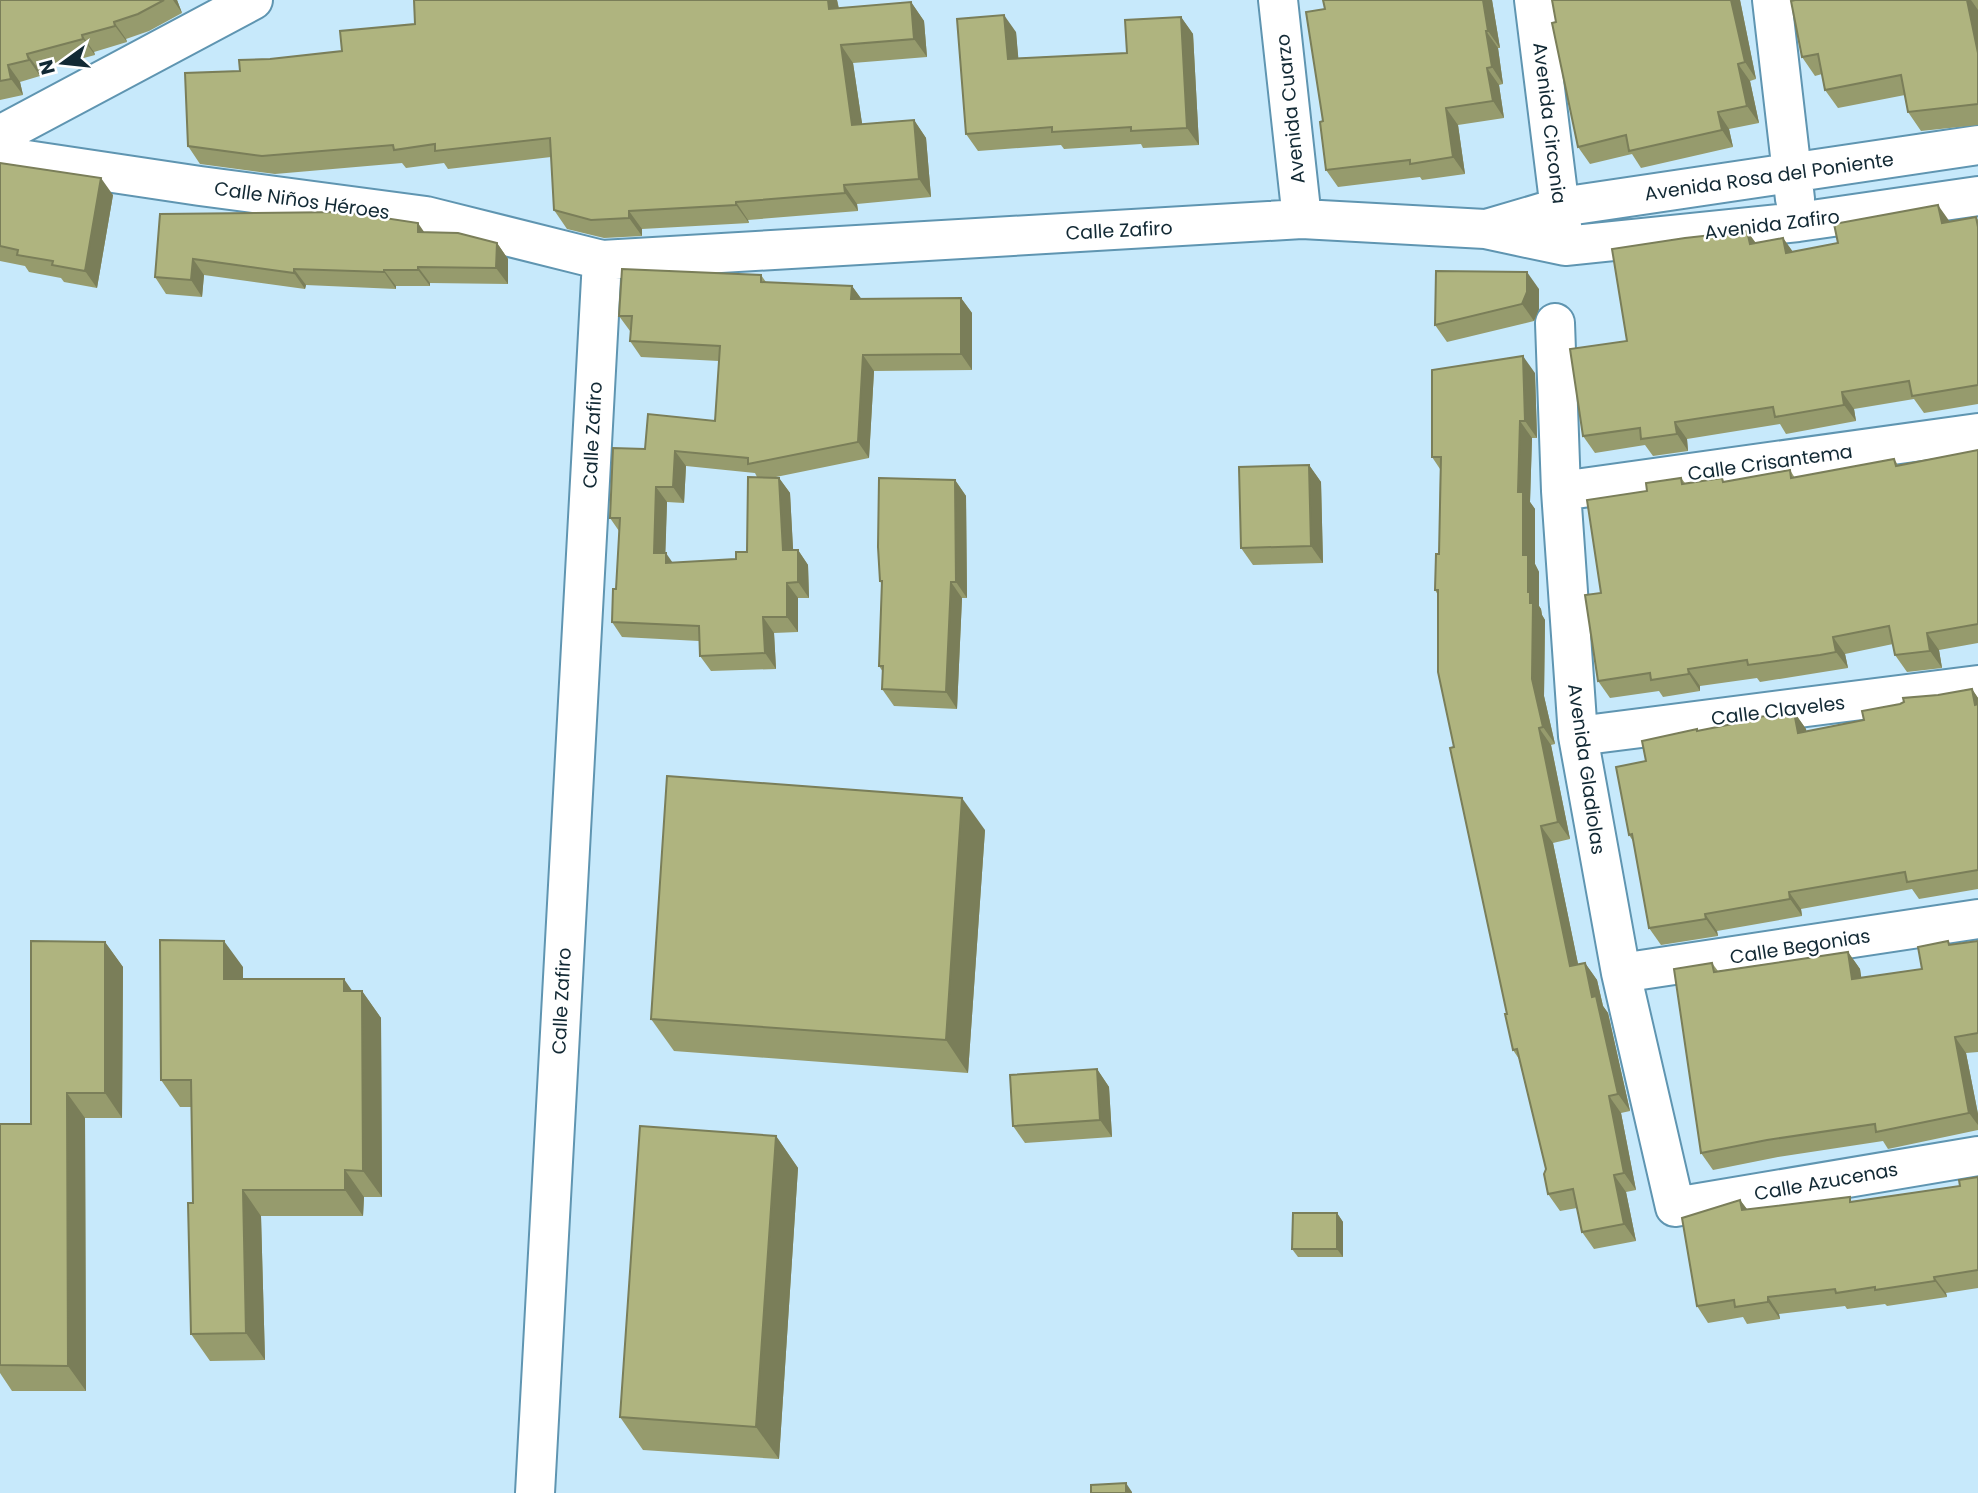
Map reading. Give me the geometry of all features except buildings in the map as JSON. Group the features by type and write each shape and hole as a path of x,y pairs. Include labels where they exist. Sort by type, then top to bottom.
{"street":[{"path":"0,135 253,0"},
{"name":"Avenida Cuarzo","path":"1278,0 1302,219"},
{"name":"Avenida Circonia","path":"1534,0 1564,246"},
{"path":"1772,0 1798,222"},
{"name":"Avenida Rosa del Poniente","path":"1561,207 1978,145"},
{"name":"Calle Niños Héroes","path":"0,156 426,216 602,260"},
{"name":"Avenida Zafiro","path":"1564,246 1798,222 1978,196"},
{"name":"Calle Zafiro","path":"1485,229 1561,207"},
{"name":"Calle Zafiro","path":"535,1493 602,260 1302,219 1485,229 1564,246"},
{"name":"Avenida Gladiolas","path":"1555,323 1561,491 1578,736 1621,974 1675,1207"},
{"name":"Calle Crisantema","path":"1561,491 1978,433"},
{"name":"Calle Claveles","path":"1578,736 1978,685"},
{"name":"Calle Begonias","path":"1621,974 1978,919"},
{"name":"Calle Azucenas","path":"1675,1207 1978,1156"}]}
